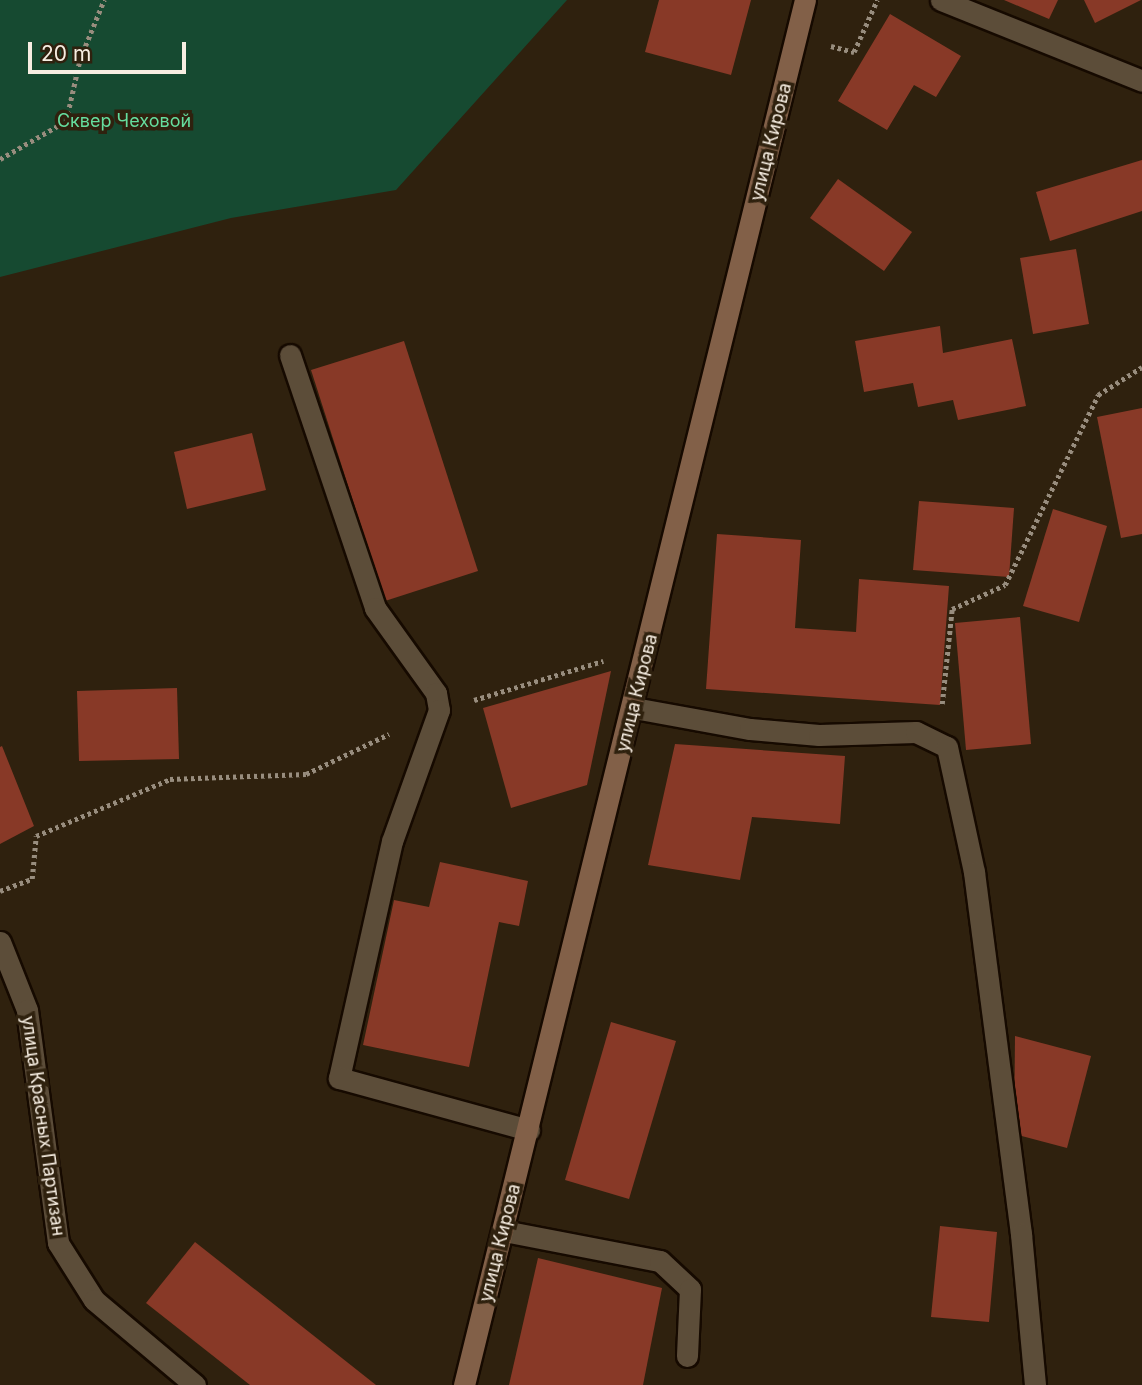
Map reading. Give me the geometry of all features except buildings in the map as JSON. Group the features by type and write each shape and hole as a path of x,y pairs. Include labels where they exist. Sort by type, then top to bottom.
{"main road":[{"name":"улица Кирова","path":"464,1385 634,708 805,0"}],"street":[{"path":"941,0 1142,81"},
{"path":"290,355 375,608 438,701 392,841 340,1078 529,1130"},
{"path":"634,708 750,729 819,735 916,732 938,740 952,757 974,872 1021,1234 1035,1385"},
{"name":"улица Красных Партизан","path":"0,942 27,1010 58,1243 94,1300 195,1385"},
{"path":"504,1231 660,1261 690,1289 687,1356"}],"path":[{"path":"0,159 66,121 80,59 104,0"},
{"path":"830,46 854,52 877,0"},
{"path":"938,740 952,609 1006,585 1098,395 1142,367"},
{"path":"0,891 32,879 36,836 170,779 306,774 438,701 454,687 459,705 649,647"}],"green space":[{"name":"Сквер Чеховой","path":"0,0 567,0 396,190 231,218 0,277"}]}
